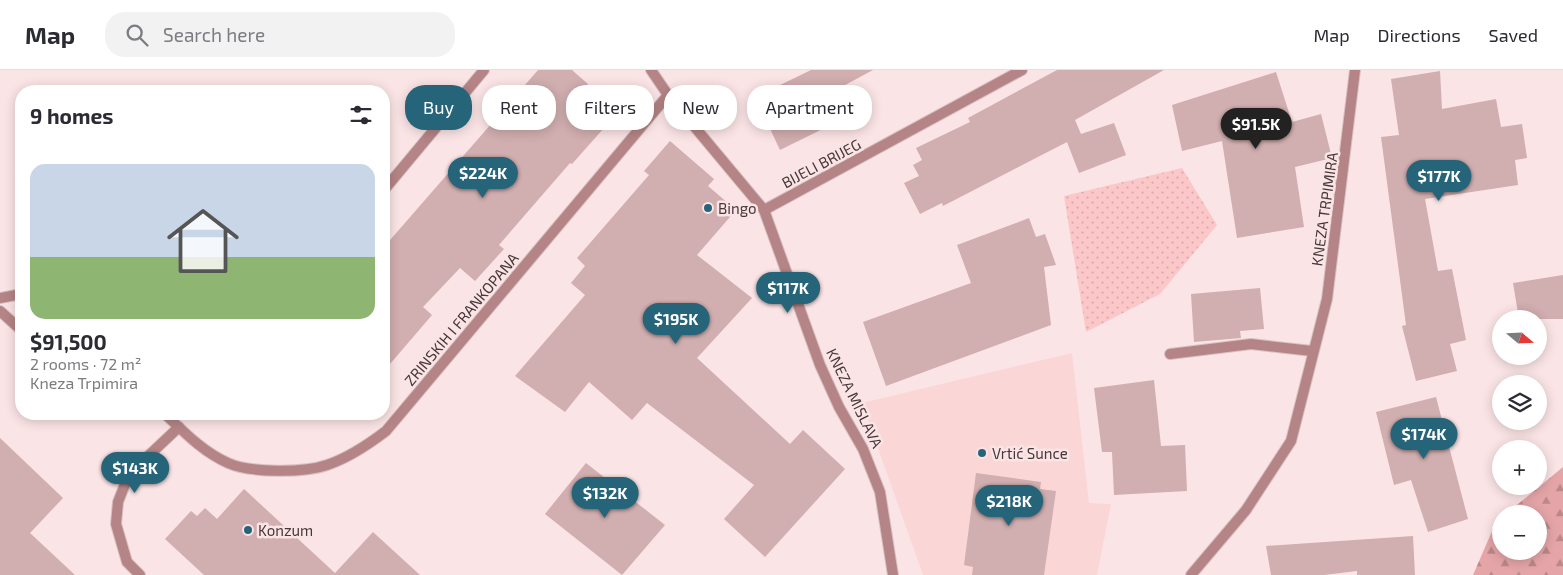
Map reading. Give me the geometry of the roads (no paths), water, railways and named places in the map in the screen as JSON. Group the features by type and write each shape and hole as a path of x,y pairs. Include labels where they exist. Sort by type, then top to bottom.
{"street":[{"path":"390,183 484,70"},
{"name":"KNEZA MISLAVA","path":"651,70 664,89"},
{"name":"BIJELI BRIJEG","path":"764,210 1022,70"},
{"name":"KNEZA TRPIMIRA","path":"1191,575 1246,510 1291,441 1312,351 1327,299 1356,70"},
{"name":"ZRINSKIH I FRANKOPANA","path":"171,420 198,445 230,463 274,472 326,466 370,443 386,431 664,100"},
{"name":"KNEZA MISLAVA","path":"697,130 764,210 820,365 839,407 864,448 880,492 893,575"},
{"path":"0,298 15,295"},
{"path":"0,311 15,325"},
{"path":"1170,354 1251,344 1312,351"},
{"path":"140,575 127,562 116,524 118,502 129,474 179,427"}],"place":[{"name":"Bingo","path":"708,208"},
{"name":"Vrtić Sunce","path":"982,453"},
{"name":"Konzum","path":"248,530"}]}
